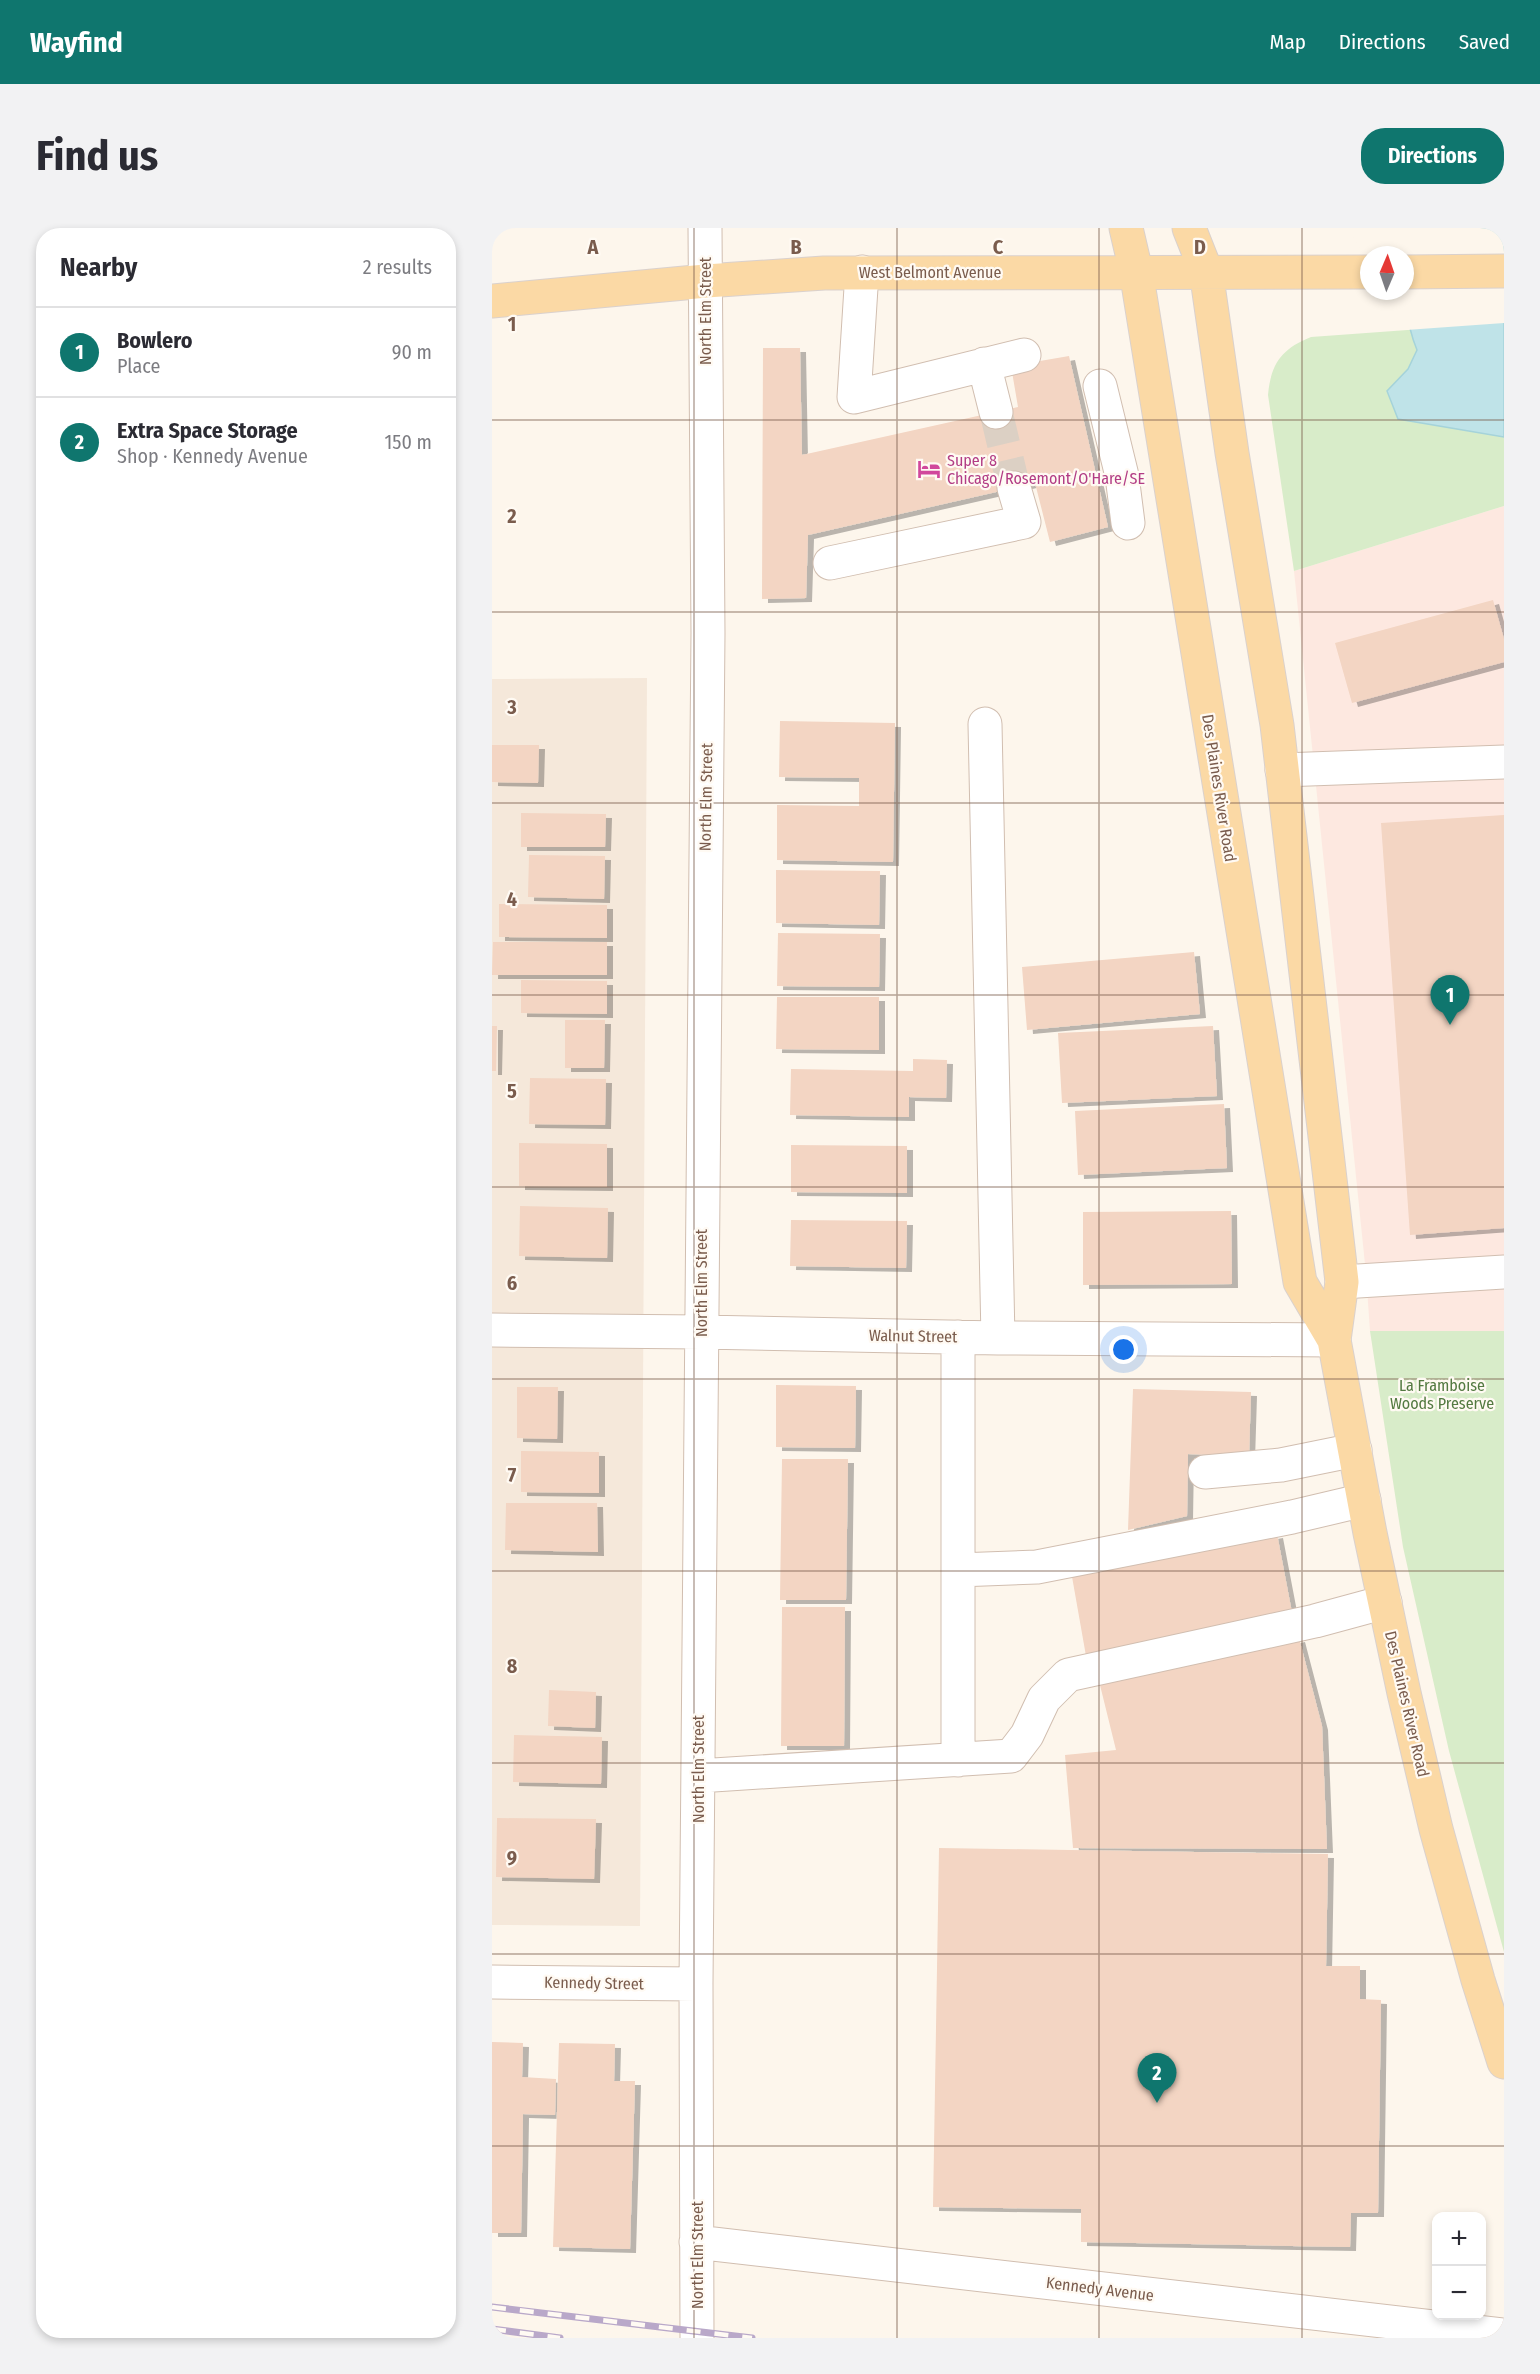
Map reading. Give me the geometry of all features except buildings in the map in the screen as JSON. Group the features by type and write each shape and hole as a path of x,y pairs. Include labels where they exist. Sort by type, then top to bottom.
{"main road":[{"name":"Des Plaines River Road","path":"1126,228 1136,272 1300,1282 1334,1340"},
{"name":"Des Plaines River Road","path":"1189,228 1206,271 1282,770 1342,1282 1334,1340 1384,1602 1436,1829 1478,1980 1504,2062"},
{"path":"1414,272 1504,271"},
{"name":"West Belmont Avenue","path":"492,301 706,281 824,273 1360,272"}],"street":[{"name":"North Elm Street","path":"697,2338 696,1984 708,633 705,228"},
{"path":"862,272 854,397 1024,355"},
{"path":"984,364 996,412"},
{"path":"1100,386 1122,476 1128,523"},
{"path":"1122,476 1166,467"},
{"path":"830,563 1024,522 1014,488"},
{"path":"985,724 998,1338"},
{"path":"1282,770 1504,762"},
{"path":"1342,1282 1504,1272"},
{"name":"Walnut Street","path":"492,1330 998,1338 1334,1340"},
{"path":"958,1337 958,1760"},
{"path":"1205,1472 1281,1465 1355,1450"},
{"path":"958,1570 1036,1567 1292,1517 1364,1500"},
{"path":"698,1776 1011,1756 1027,1735 1044,1699 1068,1675 1315,1621 1384,1602"},
{"name":"Kennedy Street","path":"492,1982 696,1984"},
{"name":"Kennedy Avenue","path":"696,2242 1504,2335"}],"shaded area":[{"path":"1504,506 1504,1331 1370,1331 1294,571"},
{"path":"647,678 640,1926 492,1925 492,679"}],"green space":[{"path":"1504,323 1504,506 1294,571 1268,395 1269,384 1279,359 1292,347 1311,337"},
{"name":"La Framboise Woods Preserve","path":"1370,1331 1504,1331 1504,1952 1449,1751 1403,1547"}],"water":[{"path":"1351,228 1504,228 1504,437 1398,419 1387,391 1408,369 1417,350 1407,315 1406,300 1414,300 1414,246 1363,246"}],"pier":[{"path":"1348,228 1504,228 1504,323 1406,330 1389,300 1414,300 1414,246 1360,246 1360,248"}],"tunnel":[{"path":"996,412 1014,488"}],"railway":[{"path":"492,2307 752,2338"},
{"path":"492,2329 560,2338"}],"place":[{"name":"Super 8 Chicago/Rosemont/O'Hare/SE","path":"929,469"},
{"name":"Bowlero","path":"1450,1025"},
{"name":"Extra Space Storage","path":"1157,2103"}]}
